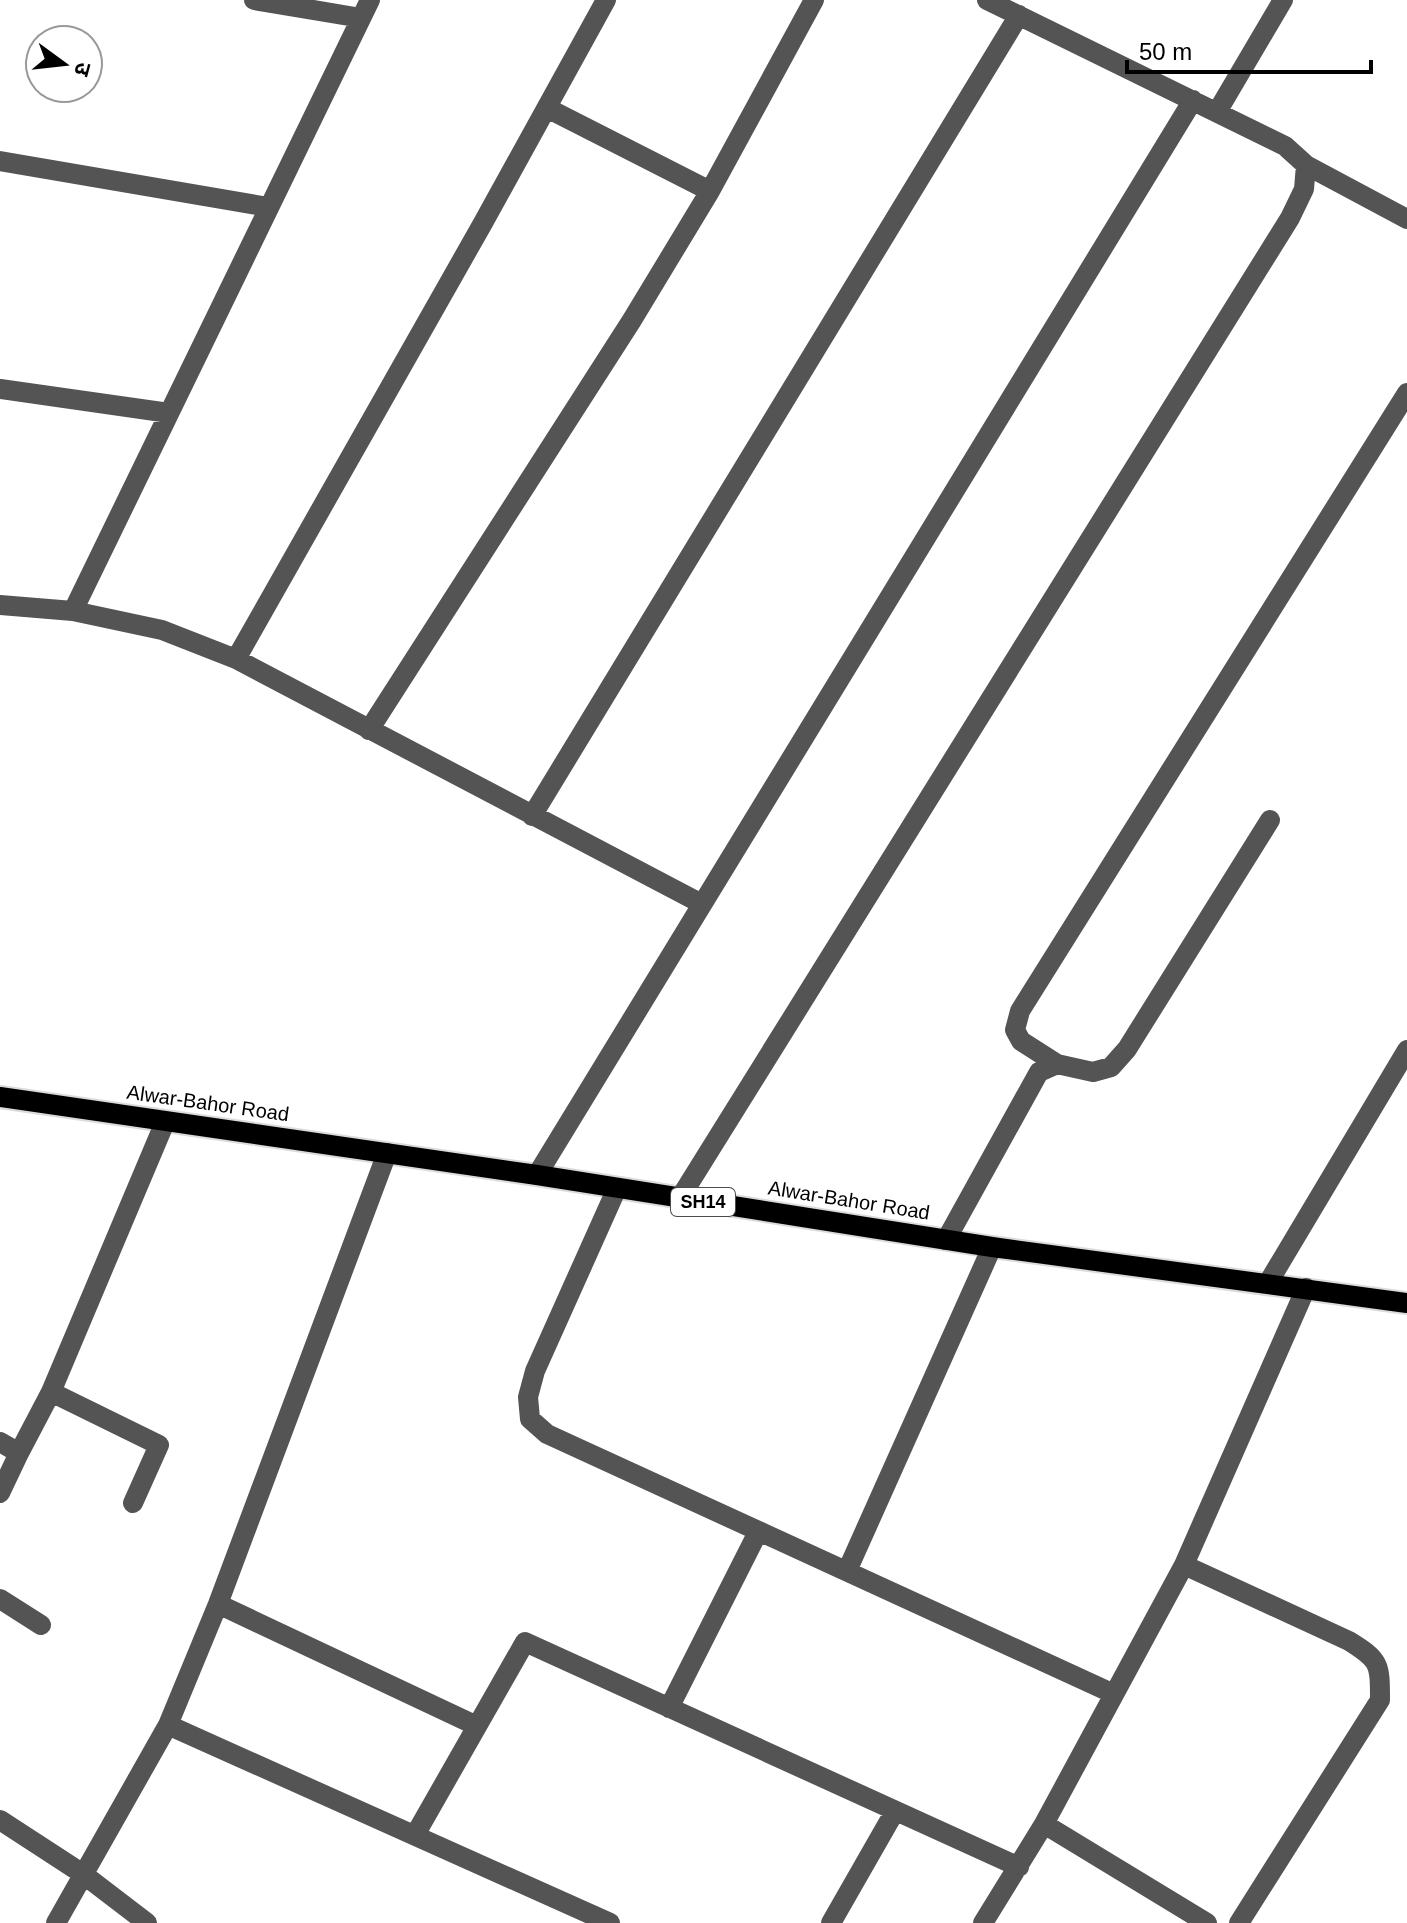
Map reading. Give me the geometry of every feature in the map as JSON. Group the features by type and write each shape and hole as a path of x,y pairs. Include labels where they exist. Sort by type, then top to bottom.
{"main road":[{"name":"Alwar-Bahor Road","path":"0,1097 537,1175 992,1247 1407,1303"}],"street":[{"path":"73,611 365,9 254,0"},
{"path":"236,659 606,0"},
{"path":"369,730 632,320 710,191 814,0"},
{"path":"987,0 1285,146 1306,165 1407,219"},
{"path":"1217,112 1283,0"},
{"path":"532,816 1019,15"},
{"path":"537,1175 1193,100"},
{"path":"547,108 710,191"},
{"path":"0,161 268,207"},
{"path":"680,1198 1290,218 1304,189 1306,165"},
{"path":"0,389 169,413"},
{"path":"1270,820 1127,1049 1111,1067 1093,1072 1057,1064 1021,1041 1015,1030 1020,1011 1407,393"},
{"path":"0,605 73,611 162,630 236,659 702,904"},
{"path":"1268,1283 1407,1050"},
{"path":"946,1240 1026,1092 1039,1072 1057,1064"},
{"path":"0,1493 51,1392 165,1122"},
{"path":"56,1923 168,1725 218,1604 387,1153"},
{"path":"617,1188 535,1371 528,1397 530,1419 547,1434 1114,1694"},
{"path":"847,1571 992,1247"},
{"path":"983,1923 1044,1824 1184,1565 1306,1288"},
{"path":"51,1392 159,1445 133,1503"},
{"path":"0,1442 19,1453"},
{"path":"669,1708 758,1532"},
{"path":"1184,1565 1349,1641 1371,1654 1380,1672 1380,1700 1239,1923"},
{"path":"0,1599 41,1625"},
{"path":"218,1604 477,1726"},
{"path":"415,1835 525,1642 1019,1867"},
{"path":"168,1725 610,1923"},
{"path":"831,1923 895,1811"},
{"path":"0,1820 83,1874 147,1923"},
{"path":"1044,1824 1207,1923"}]}
